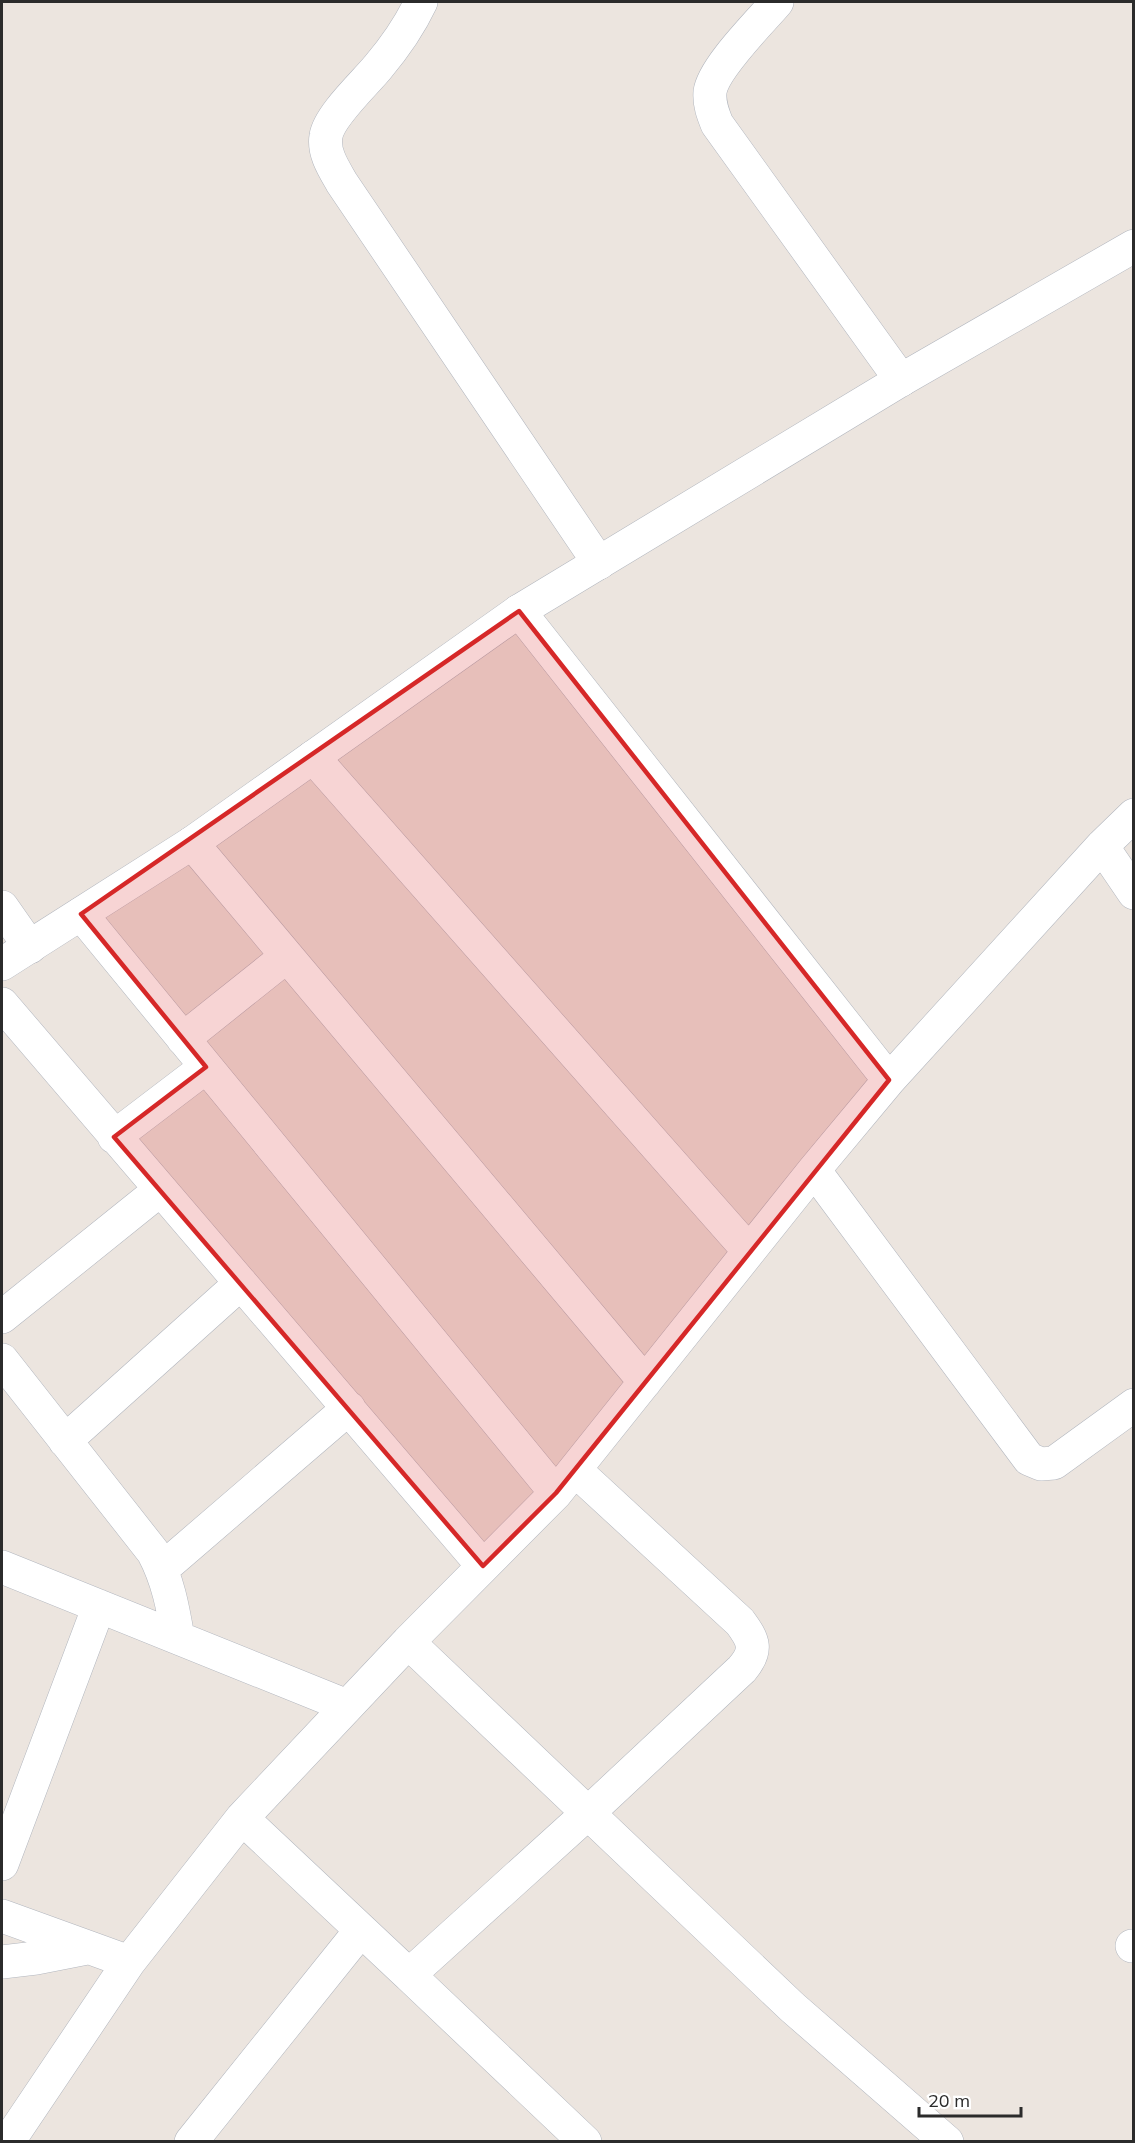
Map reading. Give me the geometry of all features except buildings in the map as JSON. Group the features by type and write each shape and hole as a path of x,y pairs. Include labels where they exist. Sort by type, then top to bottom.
{"street":[{"path":"421,2 410,25 398,41 336,115 326,135 328,157 355,202 599,563"},
{"path":"777,2 715,75 710,92 711,108 717,124 901,380"},
{"path":"2,964 192,843 519,611 901,380 1134,246"},
{"path":"519,611 888,1080"},
{"path":"313,757 749,1251"},
{"path":"8,2142 129,1962 242,1818 408,1642 565,1481 813,1170 888,1080 1102,846 1134,815"},
{"path":"192,843 645,1382"},
{"path":"1102,846 1134,893"},
{"path":"2,907 30,947"},
{"path":"81,914 206,1067 565,1481 740,1622 749,1634 753,1647 752,1658 742,1669 588,1813 409,1975"},
{"path":"183,1039 287,956"},
{"path":"2,1004 483,1566"},
{"path":"114,1137 206,1067"},
{"path":"813,1170 1029,1459 1041,1464 1054,1463 1134,1405"},
{"path":"2,1317 160,1190"},
{"path":"65,1441 241,1283"},
{"path":"2,1360 153,1552 170,1592 178,1638"},
{"path":"162,1569 350,1408"},
{"path":"2,1567 347,1706"},
{"path":"2,1864 99,1606"},
{"path":"408,1642 792,2007 947,2142"},
{"path":"242,1818 585,2142"},
{"path":"2,1916 129,1962"},
{"path":"191,2142 361,1930"},
{"path":"2,1962 36,1958 88,1947"}],"highlighted area":[{"path":"519,611 889,1080 556,1493 483,1566 114,1137 206,1067 81,914"}]}
